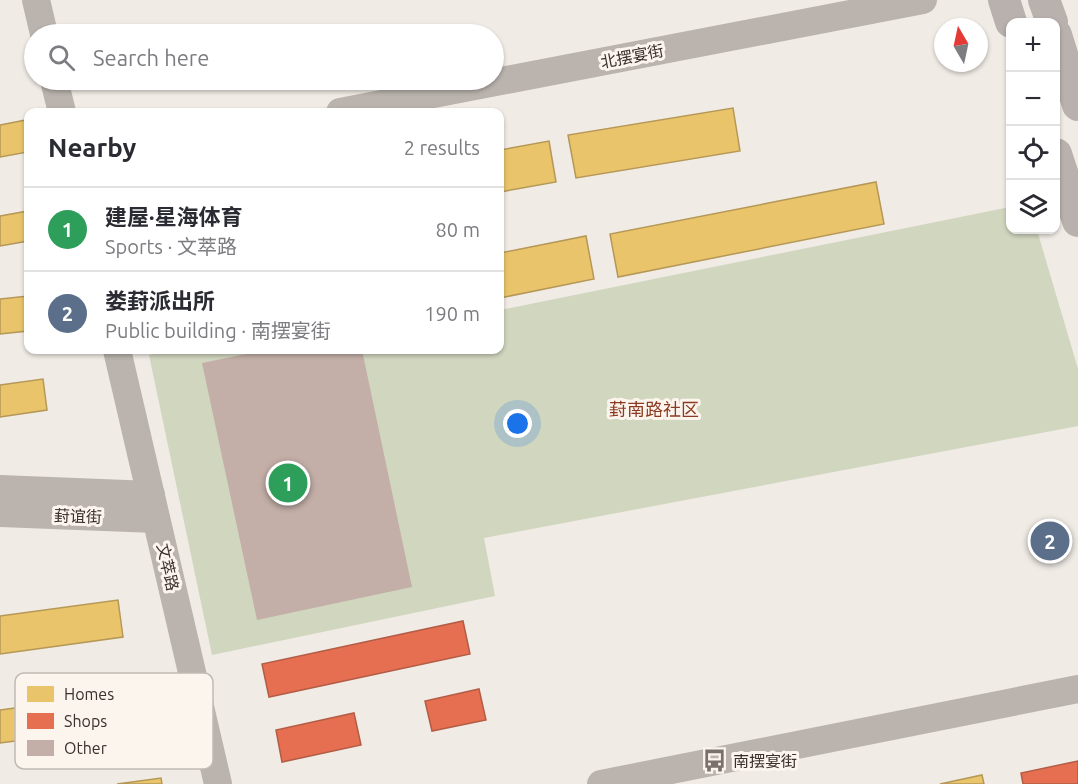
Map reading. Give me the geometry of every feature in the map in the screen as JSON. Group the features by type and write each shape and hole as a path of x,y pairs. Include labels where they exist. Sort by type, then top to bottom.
{"main road":[{"path":"1004,0 1010,18"},
{"path":"1044,0 1051,18"},
{"path":"1060,48 1078,105"},
{"path":"1060,166 1078,221"}],"street":[{"path":"36,0 42,24"},
{"name":"北摆宴街","path":"504,80 923,0"},
{"path":"56,90 61,108"},
{"name":"北摆宴街","path":"361,108 455,90"},
{"name":"文萃路","path":"118,354 192,673"},
{"name":"葑谊街","path":"0,489 154,507"},
{"name":"葑谊街","path":"0,513 154,507"},
{"path":"601,784 1078,689"},
{"name":"文萃路","path":"213,762 218,784"}],"green space":[{"path":"1006,208 1006,234 1038,234 1078,369 1078,426 484,538 495,596 212,655 149,355 504,354 504,309"}],"building: Homes":[{"path":"733,108 740,151 576,178 568,135"},
{"path":"24,120 24,153 0,157 0,125"},
{"path":"549,141 556,182 504,191 504,149"},
{"path":"876,182 884,224 618,277 610,234"},
{"path":"24,212 24,242 0,246 0,216"},
{"path":"586,236 594,279 504,297 504,252"},
{"path":"24,296 24,331 0,334 0,299"},
{"path":"43,379 47,410 0,417 0,385"},
{"path":"118,600 123,637 0,654 0,616"},
{"path":"15,708 15,741 0,743 0,710"},
{"path":"982,775 984,784 940,784"},
{"path":"161,778 162,784 117,784"}],"building: Shops":[{"path":"463,621 470,654 269,697 262,664"},
{"path":"479,689 486,720 432,731 425,701"},
{"path":"354,713 361,745 282,762 276,730"},
{"path":"1078,761 1078,784 1023,784 1021,773"}],"building: Other":[{"path":"246,354 363,354 412,587 257,620 202,363"}],"place":[{"name":"建屋·星海体育","path":"288,483"},
{"name":"娄葑派出所","path":"1050,541"},
{"name":"南摆宴街","path":"715,761"}],"district":[{"name":"葑南路社区","path":"654,409"}]}
